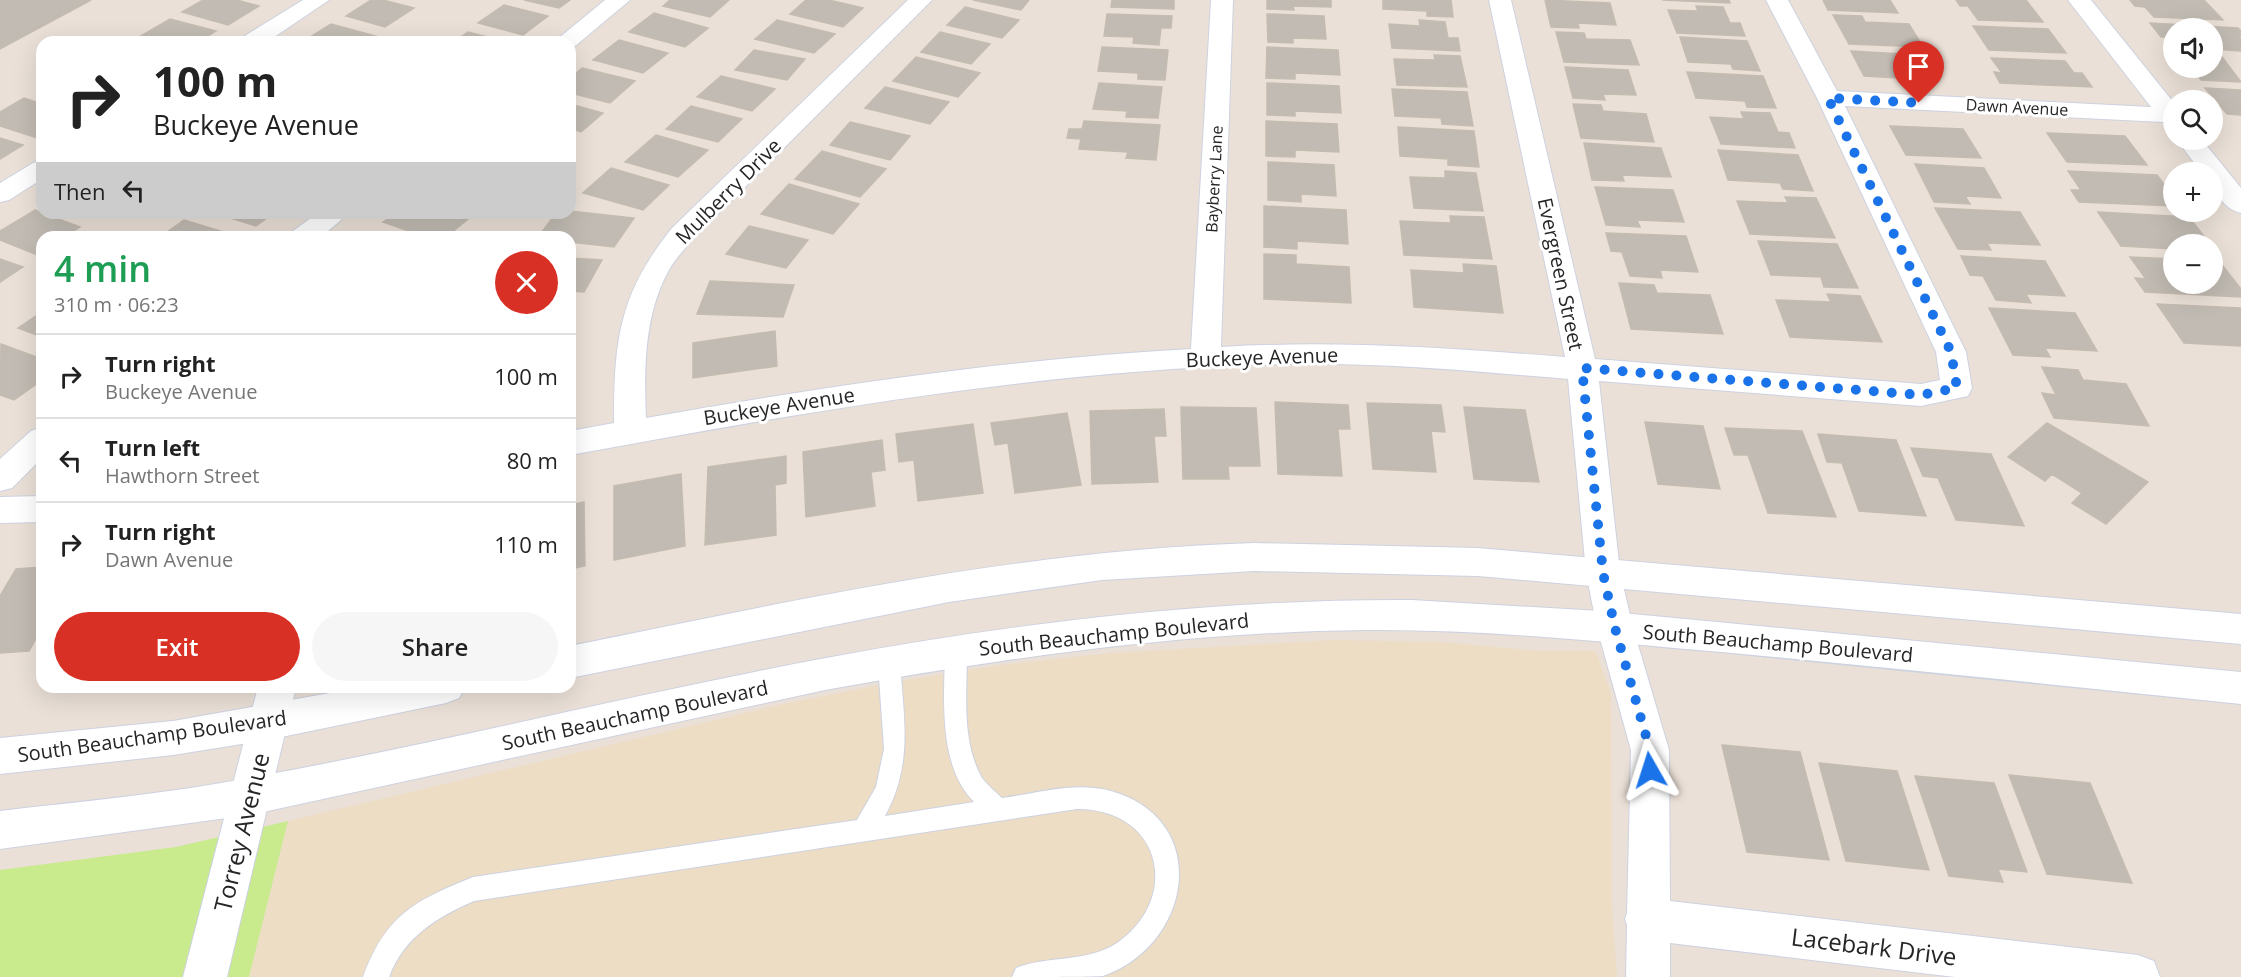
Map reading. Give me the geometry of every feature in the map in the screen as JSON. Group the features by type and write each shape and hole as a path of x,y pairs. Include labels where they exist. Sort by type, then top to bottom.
{"street":[{"path":"261,36 318,0"},
{"path":"574,36 619,0"},
{"name":"Mulberry Drive","path":"630,431 629,368 638,315 653,274 682,234 921,0"},
{"name":"Bayberry Lane","path":"1206,357 1222,0"},
{"name":"Evergreen Street","path":"1500,0 1582,368 1603,573 1615,628 1650,750 1646,920 1648,977"},
{"path":"1778,0 1828,98"},
{"path":"2079,0 2163,107"},
{"name":"Buckeye Avenue","path":"576,442 837,395 1088,365 1280,354 1399,355 1921,395 1957,388 1951,352 1828,98"},
{"name":"Dawn Avenue","path":"1828,98 2163,117"},
{"path":"2197,150 2241,204"},
{"path":"0,194 36,172"},
{"path":"311,231 328,219"},
{"path":"0,479 36,445"},
{"path":"0,510 36,509"},
{"path":"576,661 911,594 1045,574 1176,560 1253,557 1389,558 1603,573 2241,629"},
{"name":"South Beauchamp Boulevard","path":"0,830 181,808 249,797 889,663 956,652 1203,622 1316,616 1419,616 1615,628 2241,688"},
{"name":"South Beauchamp Boulevard","path":"0,756 149,741 272,705 388,693"},
{"name":"Torrey Avenue","path":"205,977 272,705"},
{"name":"Lacebark Drive","path":"1646,920 2138,977"}],"lane":[{"path":"956,652 955,726 973,785 997,809"},
{"path":"864,831 887,789 895,749 889,663"},
{"path":"376,977 382,957 401,929 435,905 473,889 1077,798 1099,797 1124,807 1146,821 1160,840 1166,869 1164,899 1151,929 1127,952 1097,966 1025,977"}],"shaded area":[{"path":"1332,640 1441,642 1541,651 1596,651 1611,694 1612,907 1617,977 249,977 288,821 783,704 906,680 1000,665 1111,653"}],"green space":[{"path":"288,821 249,977 0,977 0,870 176,847"}],"building":[{"path":"0,0 91,0 0,49"},
{"path":"203,0 237,0 259,6 228,25 182,12"},
{"path":"371,0 383,0 414,8 385,27 346,16"},
{"path":"524,0 570,0 559,8"},
{"path":"670,0 729,0 710,17 663,6"},
{"path":"806,0 829,0 863,8 843,27 790,14"},
{"path":"973,0 1029,0 1021,10"},
{"path":"1112,0 1174,0 1174,9 1111,7"},
{"path":"1267,0 1331,0 1331,7 1293,6 1294,10 1267,9"},
{"path":"1383,0 1451,0 1453,17 1427,16 1427,11 1383,9"},
{"path":"1545,0 1610,3 1616,25 1578,23 1579,28 1551,27"},
{"path":"1662,0 1729,0 1730,3"},
{"path":"1823,0 1890,0 1898,13 1828,10"},
{"path":"1956,0 2026,0 2043,22 1978,20 1968,6 1960,6"},
{"path":"2130,0 2204,0 2221,18 2154,17 2145,7 2135,6"},
{"path":"504,5 548,16 523,35 478,23"},
{"path":"1696,6 1723,7 1730,23 1740,23 1745,36 1677,33 1668,10 1698,11"},
{"path":"965,7 1019,20 1002,38 947,25"},
{"path":"654,13 708,28 685,47 629,32"},
{"path":"1107,14 1172,16 1171,28 1161,28 1159,45 1133,43 1134,37 1104,36"},
{"path":"1267,14 1324,16 1326,39 1293,38 1293,43 1268,42"},
{"path":"1833,15 1862,16 1865,22 1909,24 1923,47 1849,44"},
{"path":"170,19 216,31 208,36 141,36"},
{"path":"777,20 835,34 814,53 755,39"},
{"path":"1419,20 1445,22 1448,38 1458,38 1460,51 1392,48 1389,24 1420,26"},
{"path":"2150,23 2163,24 2163,37"},
{"path":"331,24 376,36 312,36"},
{"path":"1973,26 2048,29 2066,53 1989,50"},
{"path":"2223,27 2238,28 2241,31 2241,36 2238,36 2241,39 2241,51 2223,50"},
{"path":"468,32 484,36 462,36"},
{"path":"940,32 990,44 971,64 921,52"},
{"path":"1556,32 1584,33 1586,39 1630,40 1639,65 1564,62"},
{"path":"1680,37 1747,41 1760,71 1733,69 1731,64 1688,62"},
{"path":"619,40 668,53 643,73 593,60"},
{"path":"1102,47 1168,50 1165,80 1138,79 1138,73 1098,71"},
{"path":"1267,47 1338,50 1340,75 1295,73 1295,79 1266,78"},
{"path":"754,50 805,59 787,80 735,70"},
{"path":"1851,51 1919,55 1933,80 1864,76"},
{"path":"1434,55 1460,56 1467,87 1397,85 1394,59 1435,60"},
{"path":"916,57 980,73 958,97 893,81"},
{"path":"1991,58 2065,61 2074,73 2082,73 2092,87 2000,83 1994,72 2002,73"},
{"path":"2223,58 2241,82 2201,80 2199,78 2223,78"},
{"path":"1565,67 1628,70 1636,95 1603,94 1605,100 1573,98"},
{"path":"582,68 635,81 610,103 576,94 576,73"},
{"path":"1687,72 1763,76 1776,108 1747,107 1745,101 1696,98"},
{"path":"721,76 775,89 752,111 697,97"},
{"path":"1099,83 1162,87 1158,118 1126,117 1127,111 1093,109"},
{"path":"1267,83 1339,86 1341,113 1295,111 1295,116 1267,115"},
{"path":"885,87 949,102 930,124 865,108"},
{"path":"2205,88 2241,90 2241,115 2227,114 2223,109 2223,90 2207,90"},
{"path":"1392,89 1467,92 1473,126 1442,124 1441,118 1395,116"},
{"path":"24,98 36,102 36,138 0,126 0,112"},
{"path":"1573,104 1601,105 1603,111 1646,114 1654,142 1581,138"},
{"path":"576,106 603,113 581,132 576,130"},
{"path":"691,106 742,119 718,142 666,129"},
{"path":"1741,112 1770,113 1778,132 1789,133 1795,148 1721,144 1710,117 1744,119"},
{"path":"1084,121 1160,125 1156,160 1126,158 1128,152 1079,149 1081,139 1067,138 1069,129 1082,129"},
{"path":"1266,121 1337,124 1339,152 1295,150 1295,157 1266,156"},
{"path":"850,122 910,136 890,160 830,145"},
{"path":"1890,126 1963,129 1981,158 1906,155"},
{"path":"1398,127 1474,131 1479,167 1448,165 1448,159 1400,156"},
{"path":"2047,133 2125,136 2147,165 2067,162"},
{"path":"656,135 708,150 678,177 625,162"},
{"path":"0,138 23,145 0,159"},
{"path":"1584,143 1661,148 1671,177 1622,175 1624,181 1592,180"},
{"path":"1718,150 1798,155 1813,191 1783,189 1780,183 1728,180"},
{"path":"822,151 886,169 860,197 795,179"},
{"path":"1268,162 1334,165 1336,196 1301,194 1301,202 1268,200"},
{"path":"1915,164 1984,168 2001,198 1965,196 1970,204 1934,202"},
{"path":"611,168 669,185 643,210 583,193"},
{"path":"1445,171 1476,173 1483,211 1414,208 1410,177 1445,178"},
{"path":"2068,171 2157,175 2163,183 2163,206 2079,202 2071,190 2081,190"},
{"path":"789,184 859,204 833,234 761,214"},
{"path":"1595,187 1673,190 1684,222 1637,220 1640,227 1606,225"},
{"path":"1785,197 1816,198 1835,238 1750,234 1737,201 1788,203"},
{"path":"1264,206 1346,210 1348,244 1297,241 1297,249 1264,247"},
{"path":"1935,208 2020,212 2040,245 1987,243 1991,250 1958,249"},
{"path":"35,210 36,219 59,219 80,227 74,231 36,231 36,255 0,240 0,231"},
{"path":"576,212 634,218 614,247 576,243 576,231 542,231 552,219 576,219"},
{"path":"2098,212 2163,216 2163,222 2193,222 2202,234 2163,234 2163,248 2121,246"},
{"path":"1450,216 1484,217 1492,259 1404,255 1400,221 1451,223"},
{"path":"233,219 266,219 256,226"},
{"path":"387,219 468,219 453,231 409,231 383,222"},
{"path":"184,220 220,231 168,231"},
{"path":"749,226 808,240 786,268 726,254"},
{"path":"1606,233 1686,236 1698,272 1660,270 1662,278 1630,276 1622,252 1611,251"},
{"path":"1758,241 1837,244 1858,288 1824,287 1821,277 1771,275"},
{"path":"1264,254 1296,255 1296,264 1349,267 1351,303 1264,299"},
{"path":"1961,256 2045,261 2065,296 2026,294 2031,303 1996,300 1983,276 1970,275"},
{"path":"2130,257 2163,258 2163,293 2145,292 2135,278 2146,279"},
{"path":"576,258 602,260 584,292 576,291"},
{"path":"0,259 23,267 0,282"},
{"path":"1463,264 1496,266 1503,313 1414,307 1411,270 1464,273"},
{"path":"2223,266 2241,289 2241,297 2183,294 2223,294"},
{"path":"710,281 794,285 783,317 697,314"},
{"path":"1619,283 1654,285 1657,293 1710,295 1723,334 1631,329"},
{"path":"1827,294 1860,296 1882,342 1790,337 1776,300 1831,302"},
{"path":"2157,304 2241,308 2241,346 2184,343"},
{"path":"1989,308 2075,313 2097,351 2045,348 2050,357 2013,355"},
{"path":"36,316 36,335 18,328"},
{"path":"775,331 777,366 693,378 693,343"},
{"path":"1,344 36,357 36,384 14,400 0,395"},
{"path":"2042,367 2078,370 2083,380 2126,384 2149,426 2054,418 2042,393 2056,395"},
{"path":"1275,402 1348,405 1350,429 1338,429 1342,476 1278,474"},
{"path":"1367,403 1441,405 1445,432 1431,431 1436,472 1373,469"},
{"path":"1181,407 1256,408 1260,466 1228,466 1229,479 1183,479"},
{"path":"1464,407 1525,410 1539,482 1474,479"},
{"path":"1164,409 1166,436 1154,436 1158,482 1092,484 1090,411"},
{"path":"1067,413 1081,485 1015,493 1008,443 995,445 991,423"},
{"path":"1645,422 1703,426 1720,489 1658,484"},
{"path":"2047,423 2148,482 2106,524 2072,503 2082,493 2052,474 2045,481 2008,457"},
{"path":"973,424 983,493 918,501 914,460 899,462 896,434"},
{"path":"1725,428 1802,431 1836,517 1768,513 1748,455 1734,455"},
{"path":"1818,434 1896,440 1926,516 1859,511 1842,463 1827,462"},
{"path":"882,440 885,470 871,472 875,506 806,517 803,452"},
{"path":"1911,448 1991,454 2024,526 1956,520 1938,478 1923,476"},
{"path":"786,456 786,483 775,485 776,535 705,545 708,467"},
{"path":"681,474 685,546 614,560 614,486"},
{"path":"584,502 585,566 576,568 576,504"},
{"path":"36,567 36,639 29,651 0,653 0,596 16,569"},
{"path":"1722,745 1800,752 1829,860 1747,852"},
{"path":"1819,763 1897,771 1929,870 1846,861"},
{"path":"2009,775 2090,783 2132,883 2047,874"},
{"path":"1915,776 1994,783 2027,872 1998,869 2003,882 1949,876"}],"route":[{"path":"1650,770 1650,750 1615,628 1603,573 1582,368 1921,395 1957,388 1951,352 1828,98 1919,103"}]}
